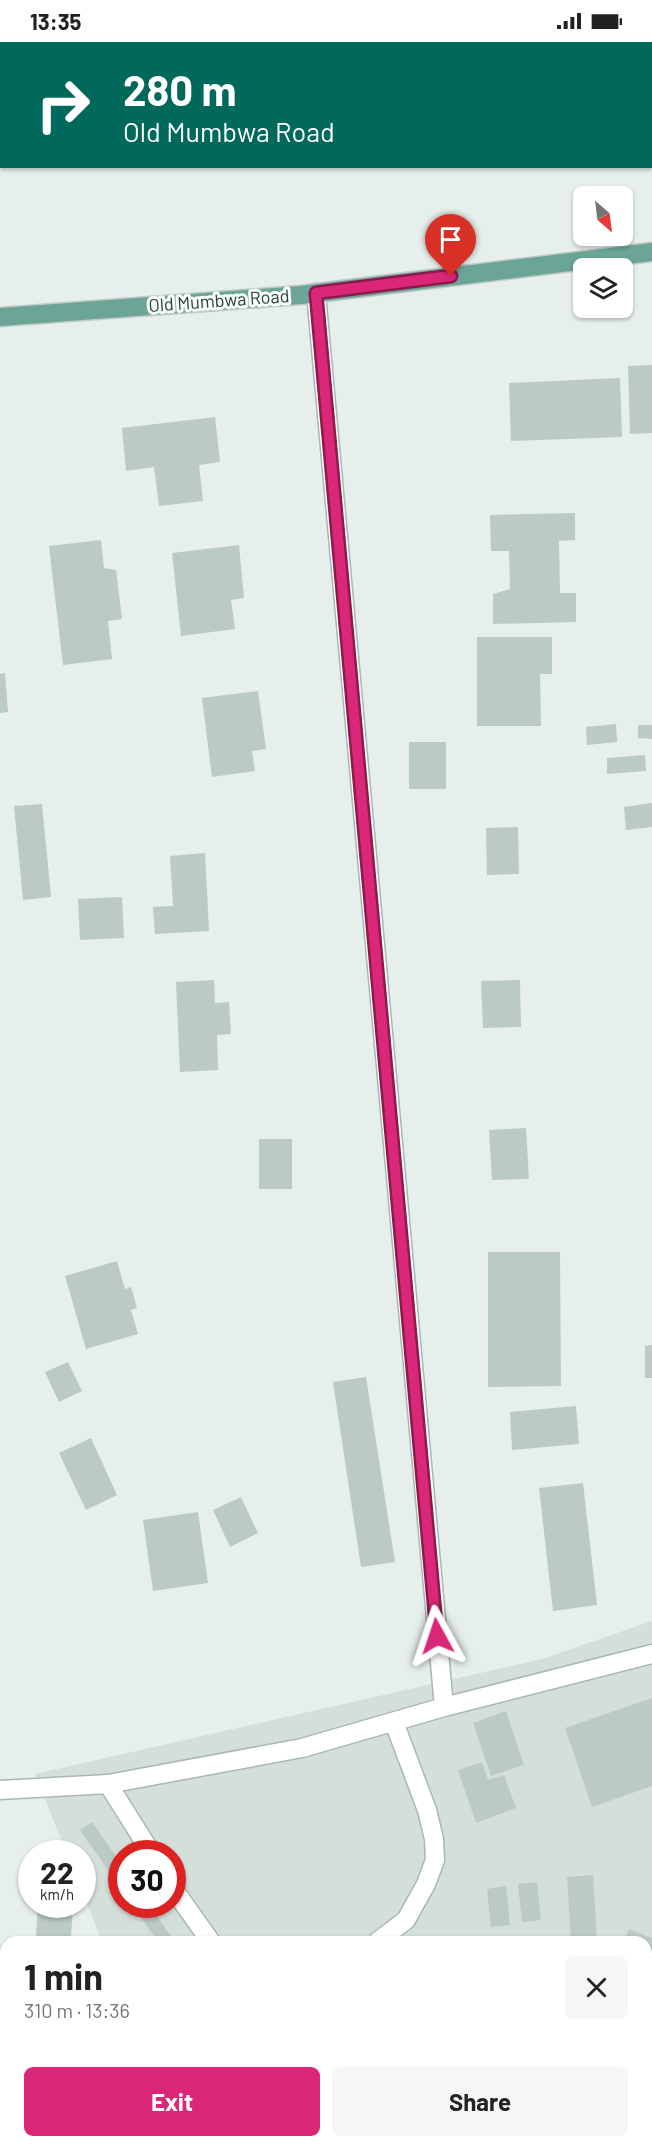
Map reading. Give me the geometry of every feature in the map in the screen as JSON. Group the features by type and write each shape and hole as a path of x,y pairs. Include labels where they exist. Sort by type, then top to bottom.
{"main road":[{"name":"Old Mumbwa Road","path":"0,317 316,293 652,252"}],"street":[{"path":"316,293 444,1707"},
{"path":"0,1790 108,1784 302,1748 444,1707 652,1654"},
{"path":"385,1936 406,1920 426,1884 435,1860 434,1839 427,1810 394,1722"},
{"path":"108,1784 143,1840"},
{"path":"186,1907 207,1936"}],"shaded area":[{"path":"652,1621 652,1936 100,1936 93,1918 96,1918 96,1840 61,1840 35,1774 542,1659"}],"building":[{"path":"652,365 652,433 630,434 628,366"},
{"path":"620,378 622,437 511,441 509,383"},
{"path":"215,417 220,462 199,465 203,501 159,506 154,467 126,471 122,428"},
{"path":"575,513 575,540 559,541 560,593 576,593 576,622 493,624 493,594 510,589 509,551 491,551 490,515"},
{"path":"101,540 104,568 116,570 122,619 108,621 112,659 63,665 49,546"},
{"path":"239,545 244,598 231,600 235,629 181,636 172,553"},
{"path":"477,637 552,637 552,674 540,674 541,726 477,726"},
{"path":"5,673 8,712 0,713 0,674"},
{"path":"258,691 266,749 252,751 255,771 212,777 202,698"},
{"path":"616,724 617,742 587,745 586,727"},
{"path":"638,725 652,725 652,739 638,738"},
{"path":"409,742 446,742 446,789 409,789"},
{"path":"645,755 646,771 607,774 607,758"},
{"path":"652,803 652,827 626,830 624,807"},
{"path":"42,804 51,897 23,900 14,806"},
{"path":"518,827 519,874 487,875 486,828"},
{"path":"205,853 209,931 155,934 153,907 173,906 170,856"},
{"path":"122,897 124,938 80,940 78,899"},
{"path":"214,980 215,1003 229,1002 231,1034 217,1035 218,1070 180,1072 176,982"},
{"path":"520,980 521,1027 483,1028 481,981"},
{"path":"526,1128 529,1179 492,1180 489,1130"},
{"path":"259,1139 292,1139 292,1189 259,1189"},
{"path":"488,1252 560,1252 561,1386 488,1387"},
{"path":"117,1261 125,1289 131,1287 137,1308 131,1310 138,1334 86,1349 65,1276"},
{"path":"652,1345 652,1378 645,1378 645,1346"},
{"path":"68,1362 82,1391 59,1402 45,1372"},
{"path":"366,1377 395,1562 361,1567 333,1382"},
{"path":"576,1406 579,1444 512,1450 510,1412"},
{"path":"91,1438 117,1495 86,1510 59,1453"},
{"path":"583,1483 597,1605 553,1611 539,1488"},
{"path":"241,1497 258,1533 230,1547 213,1510"},
{"path":"198,1512 208,1583 153,1591 143,1520"},
{"path":"652,1698 652,1786 592,1807 565,1728"},
{"path":"506,1711 524,1765 491,1776 473,1723"},
{"path":"482,1762 488,1780 504,1775 516,1808 476,1823 458,1770"},
{"path":"92,1822 108,1845 108,1870 96,1853 96,1840 87,1840 80,1830"},
{"path":"593,1875 597,1936 571,1936 567,1877"},
{"path":"537,1882 541,1920 522,1922 518,1884"},
{"path":"506,1886 510,1925 491,1927 487,1889"},
{"path":"37,1918 72,1918 71,1936 36,1936"},
{"path":"141,1918 158,1918 171,1936 154,1936"},
{"path":"629,1929 647,1936 626,1936"}],"route":[{"path":"437,1636 316,293 451,276"}]}
